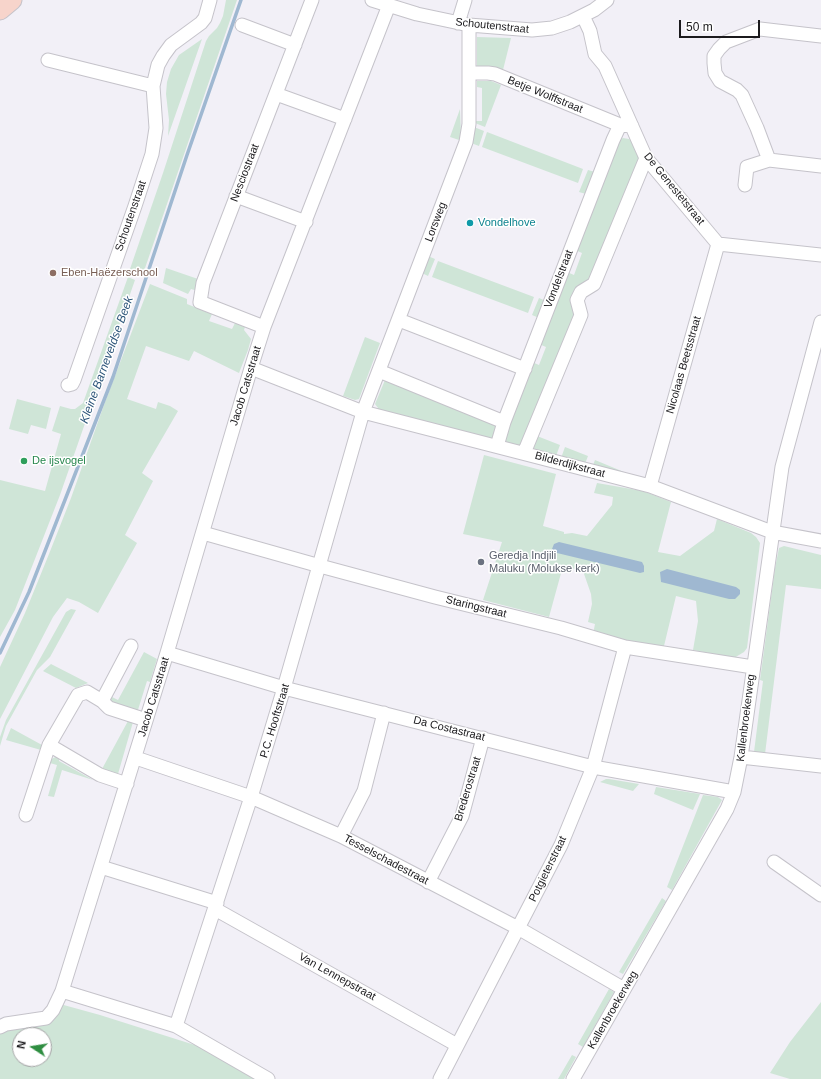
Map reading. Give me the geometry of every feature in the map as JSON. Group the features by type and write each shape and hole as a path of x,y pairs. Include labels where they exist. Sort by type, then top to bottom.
{"main road":[{"path":"0,10 12,0"}],"street":[{"name":"Schoutenstraat","path":"68,385 72,384 74,380 138,199 152,154 156,128 153,86 155,75 163,56 171,45 201,24 205,18 210,0"},
{"name":"Nesciostraat","path":"264,327 200,302 203,283 312,0"},
{"name":"Schoutenstraat","path":"372,0 418,14 463,24 532,30 552,28 570,22 594,10 607,0"},
{"name":"Lorsweg","path":"364,412 466,142 470,124 469,73 463,24 465,0"},
{"name":"Jacob Catsstraat","path":"0,1027 6,1024 46,1018 53,1010 62,991 136,758 146,720 264,327 346,120 389,5"},
{"name":"De Genestetstraat","path":"583,16 590,30 596,54 605,66 626,126 646,158 718,244"},
{"path":"242,25 295,45"},
{"path":"769,160 742,95 737,90 720,81 715,73 714,56 726,42 760,29 821,36"},
{"path":"48,60 153,86"},
{"name":"Betje Wolffstraat","path":"469,73 495,74 626,126"},
{"path":"276,94 346,120"},
{"name":"Vondelstraat","path":"497,446 504,422 626,126"},
{"path":"524,453 580,318 581,312 577,300 581,292 594,284 646,158"},
{"path":"746,185 747,167 769,160 821,166"},
{"path":"236,196 306,222"},
{"path":"718,244 821,255"},
{"name":"Nicolaas Beetsstraat","path":"650,486 718,244"},
{"path":"399,320 525,370"},
{"name":"Kallenbroekerweg","path":"573,1079 727,809 734,792 741,757 782,468 821,322"},
{"name":"Bilderdijkstraat","path":"251,368 364,412 650,486 772,532 821,541"},
{"path":"379,371 504,422"},
{"name":"P.C. Hooftstraat","path":"176,1026 251,797 364,412"},
{"name":"Staringstraat","path":"202,533 435,597 561,628 625,647 753,667"},
{"path":"102,701 131,646"},
{"name":"Potgieterstraat","path":"440,1079 561,845 593,766 625,647"},
{"name":"Da Costastraat","path":"167,653 284,688 593,766 734,792"},
{"path":"26,815 48,745 78,695 87,692 110,708 146,720"},
{"path":"341,836 364,791 384,713"},
{"name":"Brederostraat","path":"428,882 462,816 483,738"},
{"path":"48,745 100,776 127,784"},
{"path":"741,757 821,766"},
{"name":"Tesselschadestraat","path":"136,758 251,797 341,836 518,928 624,989"},
{"path":"774,862 821,895"},
{"name":"Van Lennepstraat","path":"101,867 216,906 458,1045"},
{"path":"62,991 176,1026 268,1079"}],"green space":[{"path":"226,0 237,0 143,274 130,269 206,41 220,23"},
{"path":"477,37 511,38 503,70 477,69"},
{"path":"202,39 168,136 169,120 166,94 167,82 171,69 179,55"},
{"path":"477,81 491,81 501,85 485,127 475,123 475,121 482,121 482,88 477,87"},
{"path":"460,109 461,135 459,140 450,137"},
{"path":"474,127 484,131 479,146 471,143"},
{"path":"487,132 583,169 578,183 482,147"},
{"path":"623,138 632,141 642,160 590,284 578,317 521,447 508,444 505,440 505,435 532,362 539,365 546,347 539,344 567,272 574,275 582,253 575,250 619,140"},
{"path":"588,170 595,172 586,194 579,192"},
{"path":"428,256 435,259 428,276 422,273"},
{"path":"438,261 534,297 528,313 432,277"},
{"path":"166,268 198,279 198,291 191,289 188,294 163,283"},
{"path":"128,277 135,280 60,495 15,610 0,637 0,480 45,491 61,434 52,431 60,406 75,409 83,403"},
{"path":"150,284 187,299 187,304 212,314 209,321 232,329 235,323 245,327 244,330 251,339 248,350 239,373 194,351 189,361 146,346 127,399 156,409 158,402 170,406 178,411 142,473 153,481 125,535 137,543 98,613 79,602 67,598 53,617 0,719 0,667 25,613 71,498 105,402"},
{"path":"539,298 546,301 539,318 532,315"},
{"path":"365,337 380,343 359,399 355,400 343,396"},
{"path":"385,380 394,381 395,385 486,422 491,420 496,425 493,437 491,439 377,410 378,408 375,404"},
{"path":"17,399 51,408 46,429 31,425 28,434 9,429"},
{"path":"537,436 560,445 556,456 531,450"},
{"path":"565,447 588,456 585,464 561,458"},
{"path":"484,455 556,474 543,526 564,532 564,534 572,533 587,536 612,505 613,497 594,493 597,483 643,491 671,502 658,552 680,556 714,531 717,519 751,533 760,543 747,648 744,652 734,658 693,650 698,621 696,601 676,596 664,646 640,645 593,634 595,624 588,622 592,604 591,594 583,571 563,566 549,617 483,600 502,542 463,534"},
{"path":"595,460 636,477 593,465"},
{"path":"784,546 821,555 821,589 786,585 765,754 754,752 763,681 760,680 775,568 779,548"},
{"path":"71,609 76,610 50,657 37,670 6,726 0,746 0,737 6,720 66,612"},
{"path":"144,652 157,659 150,682 147,681 137,713 110,701 110,696 118,700"},
{"path":"51,664 88,683 76,688 43,671"},
{"path":"128,721 133,722 118,774 102,769"},
{"path":"11,728 42,745 41,750 6,740"},
{"path":"57,756 59,761 93,780 62,770 54,797 48,796 57,765 50,763 50,760"},
{"path":"606,779 639,784 633,791 600,782"},
{"path":"656,787 700,794 693,810 654,794"},
{"path":"703,795 718,797 722,800 672,890 667,887"},
{"path":"662,898 666,901 623,974 619,972"},
{"path":"609,989 614,992 583,1047 578,1044"},
{"path":"821,1002 821,1079 790,1079 770,1073 790,1042"},
{"path":"60,1004 201,1047 259,1079 0,1079 0,1032"},
{"path":"572,1055 576,1057 564,1079 558,1079"}],"water":[{"path":"559,542 642,562 644,572 640,573 557,553 552,549 554,544"},
{"path":"667,569 736,587 740,590 740,594 735,599 729,599 661,582 660,572"}],"waterway":[{"name":"Kleine Barneveldse Beek","path":"0,653 29,592 113,377 187,155 241,0"}],"place":[{"name":"Vondelhove","path":"470,223"},
{"name":"Eben-Haëzerschool","path":"53,273"},
{"name":"De ijsvogel","path":"24,461"},
{"name":"Geredja Indjili Maluku (Molukse kerk)","path":"481,562"}]}
